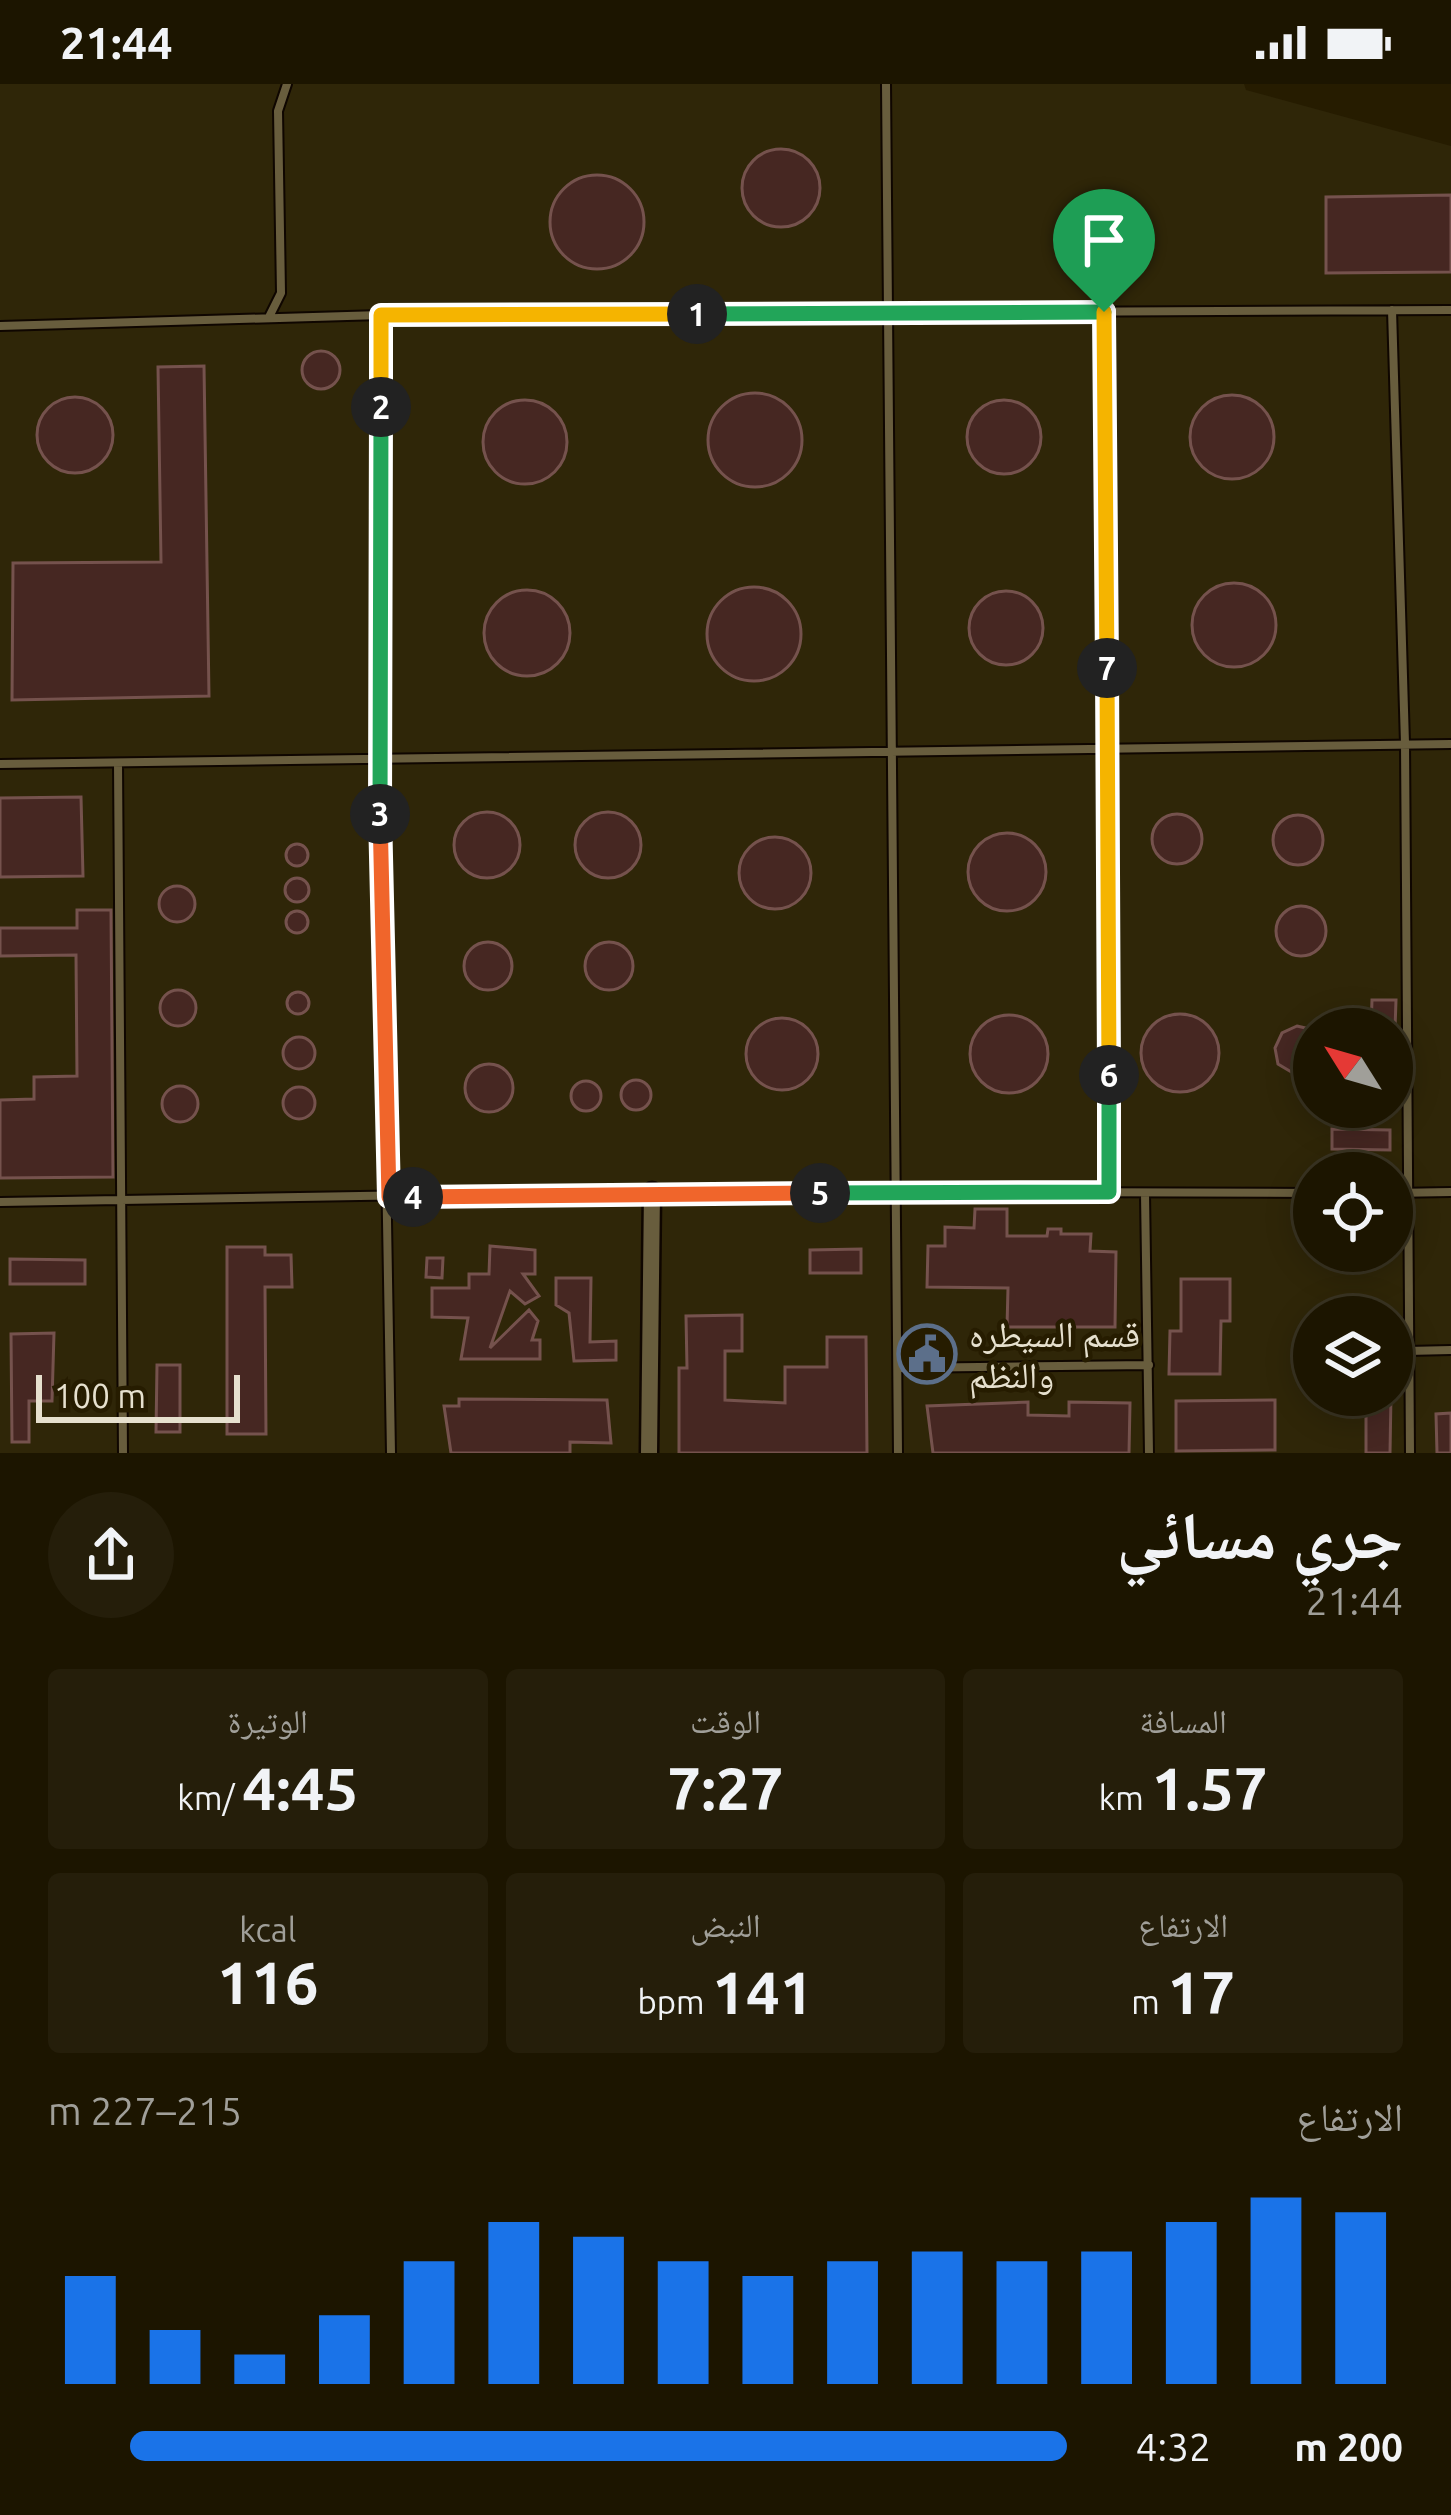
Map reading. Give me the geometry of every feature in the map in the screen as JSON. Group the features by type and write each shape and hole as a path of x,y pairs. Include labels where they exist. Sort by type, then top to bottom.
{"street":[{"path":"649,1453 652,1191"}],"lane":[{"path":"268,318 280,293 278,111 287,84"},
{"path":"886,84 898,1453"},
{"path":"1392,310 1406,743 1407,1152"},
{"path":"0,326 381,315 1451,310"},
{"path":"1104,312 1109,1192"},
{"path":"381,315 379,756 391,1453"},
{"path":"0,764 1451,744"},
{"path":"118,763 123,1453"},
{"path":"0,1202 652,1191 1293,1193"},
{"path":"1413,1193 1451,1192"},
{"path":"1144,1193 1149,1453"},
{"path":"1413,1351 1451,1350"},
{"path":"900,1368 1149,1365"},
{"path":"1409,1416 1410,1453"}],"shaded area":[{"path":"0,84 1244,84 1246,90 1451,146 1451,1453 0,1453"}],"building":[{"path":"781,149 808,161 820,188 808,215 781,227 754,215 742,188 754,161"},
{"path":"597,175 615,178 631,188 641,204 641,240 631,256 615,266 597,269 579,266 563,256 553,240 550,222 553,204 563,188 579,178"},
{"path":"1451,195 1451,272 1326,273 1326,197"},
{"path":"321,351 334,357 340,370 334,383 321,389 308,383 302,370 308,357"},
{"path":"204,366 209,696 12,700 13,563 161,562 158,367"},
{"path":"755,393 773,396 788,407 799,422 799,458 788,473 773,484 755,487 737,484 722,473 711,458 708,440 711,422 722,407 737,396"},
{"path":"1232,395 1262,407 1274,437 1262,467 1232,479 1202,467 1190,437 1202,407"},
{"path":"75,397 102,408 113,435 102,462 75,473 48,462 37,435 48,408"},
{"path":"525,400 555,412 567,442 555,472 525,484 495,472 483,442 495,412"},
{"path":"1004,400 1018,402 1030,411 1039,423 1039,451 1030,463 1018,472 1004,474 990,472 978,463 969,451 967,437 969,423 978,411 990,402"},
{"path":"1234,583 1250,586 1263,596 1273,609 1273,641 1263,654 1250,664 1234,667 1218,664 1205,654 1195,641 1192,625 1195,609 1205,596 1218,586"},
{"path":"754,587 772,590 788,600 798,616 798,652 788,668 772,678 754,681 736,678 720,668 710,652 707,634 710,616 720,600 736,590"},
{"path":"527,590 558,602 570,633 558,664 527,676 496,664 484,633 496,602"},
{"path":"1006,591 1020,593 1032,602 1041,614 1041,642 1032,654 1020,663 1006,665 992,663 980,654 971,642 969,628 971,614 980,602 992,593"},
{"path":"81,797 83,876 0,877 0,798"},
{"path":"487,812 510,822 520,845 510,868 487,878 464,868 454,845 464,822"},
{"path":"608,812 631,822 641,845 631,868 608,878 585,868 575,845 585,822"},
{"path":"1177,814 1195,821 1202,839 1195,857 1177,864 1159,857 1152,839 1159,821"},
{"path":"1298,815 1316,822 1323,840 1316,858 1298,865 1280,858 1273,840 1280,822"},
{"path":"1007,833 1034,845 1046,872 1034,899 1007,911 980,899 968,872 980,845"},
{"path":"775,837 801,847 811,873 801,899 775,909 749,899 739,873 749,847"},
{"path":"297,844 308,855 297,866 286,855"},
{"path":"297,878 309,890 297,902 285,890"},
{"path":"177,886 190,891 195,904 190,917 177,922 164,917 159,904 164,891"},
{"path":"1301,906 1319,913 1326,931 1319,949 1301,956 1283,949 1276,931 1283,913"},
{"path":"77,910 111,910 113,1177 0,1178 0,1100 34,1099 34,1077 77,1076 76,955 0,956 0,928 77,928"},
{"path":"297,911 308,922 297,933 286,922"},
{"path":"488,942 505,949 512,966 505,983 488,990 471,983 464,966 471,949"},
{"path":"609,942 626,949 633,966 626,983 609,990 592,983 585,966 592,949"},
{"path":"178,990 191,995 196,1008 191,1021 178,1026 165,1021 160,1008 165,995"},
{"path":"298,992 309,1003 298,1014 287,1003"},
{"path":"1372,1000 1396,1000 1396,1008 1372,1008"},
{"path":"1180,1014 1207,1026 1219,1053 1207,1080 1180,1092 1153,1080 1141,1053 1153,1026"},
{"path":"1009,1015 1036,1027 1048,1054 1036,1081 1009,1093 982,1081 970,1054 982,1027"},
{"path":"782,1018 808,1028 818,1054 808,1080 782,1090 756,1080 746,1054 756,1028"},
{"path":"1293,1028 1293,1073 1278,1064 1275,1048 1282,1033"},
{"path":"299,1037 310,1042 315,1053 310,1064 299,1069 288,1064 283,1053 288,1042"},
{"path":"489,1064 506,1071 513,1088 506,1105 489,1112 472,1105 465,1088 472,1071"},
{"path":"636,1080 647,1084 651,1095 647,1106 636,1110 625,1106 621,1095 625,1084"},
{"path":"586,1081 597,1085 601,1096 597,1107 586,1111 575,1107 571,1096 575,1085"},
{"path":"180,1086 193,1091 198,1104 193,1117 180,1122 167,1117 162,1104 167,1091"},
{"path":"299,1087 310,1092 315,1103 310,1114 299,1119 288,1114 283,1103 288,1092"},
{"path":"1332,1129 1390,1130 1390,1150 1332,1149"},
{"path":"975,1209 1007,1209 1007,1236 1047,1236 1048,1229 1061,1229 1061,1234 1091,1234 1090,1251 1116,1252 1115,1327 1007,1327 1008,1288 927,1287 928,1246 945,1246 945,1227 974,1228"},
{"path":"490,1246 535,1250 535,1274 523,1274 539,1296 525,1304 510,1291 490,1348 529,1310 538,1321 532,1340 540,1340 540,1359 461,1359 468,1318 432,1317 432,1288 469,1288 469,1274 489,1274"},
{"path":"227,1247 265,1247 265,1255 291,1255 292,1287 265,1287 266,1434 227,1434"},
{"path":"861,1249 861,1273 810,1273 810,1250"},
{"path":"427,1258 443,1258 442,1278 426,1277"},
{"path":"10,1259 85,1260 85,1284 10,1284"},
{"path":"556,1278 591,1278 590,1342 616,1341 616,1360 574,1361 569,1313 556,1305"},
{"path":"1181,1279 1230,1279 1230,1321 1221,1321 1220,1374 1169,1374 1170,1331 1181,1331"},
{"path":"742,1315 742,1351 725,1351 725,1400 785,1403 785,1367 827,1367 827,1337 866,1337 867,1453 679,1453 679,1368 687,1368 686,1316"},
{"path":"54,1333 52,1401 29,1401 29,1442 12,1442 11,1334"},
{"path":"157,1365 180,1365 180,1432 156,1432"},
{"path":"459,1399 607,1400 611,1443 570,1442 570,1453 451,1453 444,1406 459,1406"},
{"path":"1275,1400 1275,1450 1176,1451 1176,1401"},
{"path":"1028,1402 1028,1415 1069,1416 1069,1402 1130,1403 1129,1453 933,1453 927,1406"},
{"path":"1451,1413 1451,1453 1437,1453 1436,1414"},
{"path":"1366,1416 1391,1416 1390,1453 1366,1453"}],"place":[{"name":"قسم السيطره والنظم","path":"927,1354"}],"route":[{"path":"1104,312 1109,1192 652,1191 389,1197 379,756 381,315 1104,312"}]}
